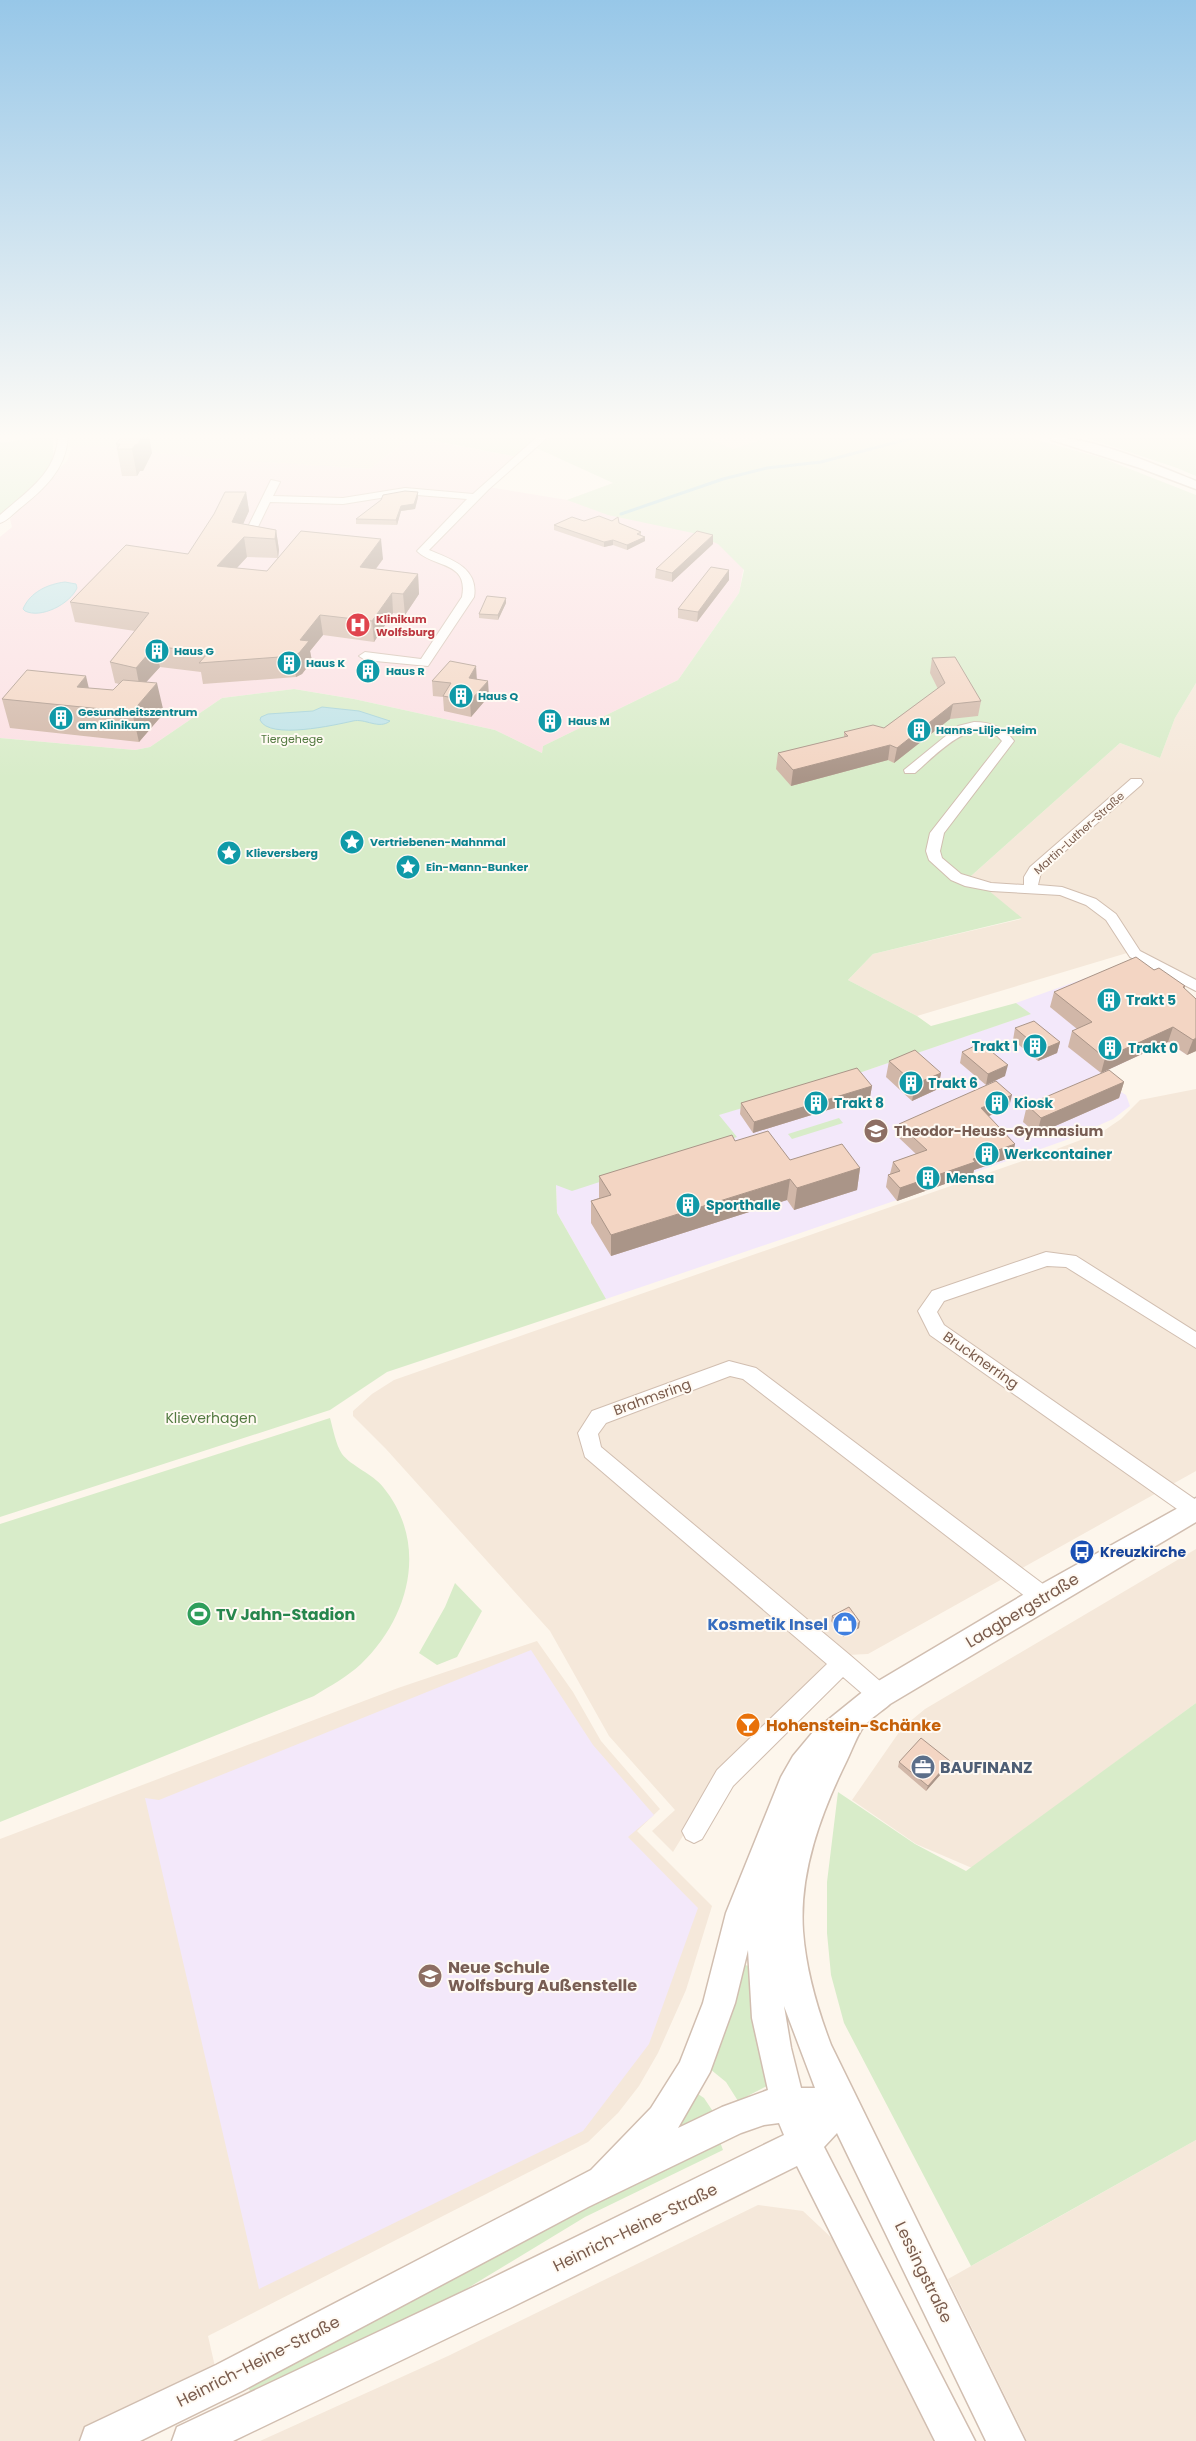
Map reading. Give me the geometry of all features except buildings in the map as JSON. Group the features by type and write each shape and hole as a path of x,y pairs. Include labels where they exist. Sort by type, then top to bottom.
{"street":[{"path":"366,656 424,663 468,597 471,585 466,574 422,551"},
{"name":"Martin-Luther-Straße","path":"910,770 962,729 969,726 990,727 1006,736 1008,741 1006,746 938,833 933,852 943,869 970,883 991,887 1062,891 1091,902 1111,918 1136,954 1196,986"},
{"name":"Martin-Luther-Straße","path":"1031,889 1031,877 1035,870 1136,782"},
{"name":"Brucknerring","path":"1195,1510 937,1330 927,1311 938,1296 1046,1259 1070,1261 1196,1341"},
{"name":"Brahmsring","path":"880,1695 592,1451 588,1433 599,1417 729,1368 749,1373 1043,1597"},
{"name":"Laagbergstraße","path":"742,1913 775,1836 792,1787 803,1766 823,1742 880,1695 1043,1597 1195,1510"},
{"path":"694,1831 725,1778 844,1663"},
{"name":"Laagbergstraße","path":"839,2106 808,2032 796,1988 788,1939 788,1891 804,1820 853,1718"},
{"name":"Laagbergstraße","path":"775,1836 766,1902 765,1972 773,2039 790,2105 805,2143"},
{"name":"Heinrich-Heine-Straße","path":"602,2182 663,2120 693,2072 719,2004 742,1913"},
{"name":"Heinrich-Heine-Straße","path":"98,2441 229,2378 602,2182 734,2119 764,2108 790,2105 839,2106"},
{"name":"Heinrich-Heine-Straße","path":"191,2441 501,2293 805,2143 839,2106"},
{"name":"Lessingstraße","path":"839,2106 882,2186 1006,2441"},
{"path":"805,2143 846,2230 956,2441"}],"shaded area":[{"name":"Klinikum Wolfsburg","path":"0,551 747,551 739,593 678,680 543,746 542,753 495,730 354,699 294,689 222,698 150,747 135,750 0,738"},
{"path":"1196,683 1196,983 1137,950 917,1016 848,980 873,954 1021,919 971,876 1120,743 1160,758 1175,718"},
{"name":"Theodor-Heuss-Gymnasium","path":"1122,965 1187,1055 1159,1037 1151,1050 1091,1078 1108,1084 1126,1095 1130,1106 1113,1119 1066,1140 606,1299 557,1213 556,1185 621,1144 859,1073 1030,1014 1016,1003"},
{"path":"1196,1089 1196,1471 868,1654 847,1655 721,1774 673,1852 652,1831 675,1810 609,1736 550,1631 386,1449 353,1416 353,1411 372,1394 394,1380 1054,1150 1102,1132 1121,1119 1140,1100"},
{"path":"1196,1549 1196,1703 972,1868 916,1844 852,1800 902,1728 925,1709"},
{"name":"Neue Schule Wolfsburg Außenstelle","path":"537,1641 573,1692 601,1741 660,1809 637,1831 712,1906 686,1990 658,2053 639,2086 618,2113 588,2142 208,2336 216,2371 78,2441 0,2441 0,1839 398,1688"},
{"name":"Neue Schule Wolfsburg Außenstelle","path":"531,1650 593,1745 654,1815 628,1837 698,1908 649,2044 583,2131 259,2289 145,1798 159,1800"},
{"path":"1196,2140 1196,2441 1027,2441 948,2279"},
{"path":"758,2205 803,2211 836,2242 939,2441 260,2441 448,2356"}],"green space":[{"path":"725,551 1196,551 1196,683 1175,718 1160,758 1120,743 971,876 1022,918 873,954 848,980 917,1016 931,1026 1016,1003 1031,1014 859,1073 719,1115 737,1137 572,1191 556,1185 557,1213 606,1299 387,1372 330,1410 0,1517 0,738 135,750 150,747 222,698 294,689 354,699 495,730 542,753 543,746 678,680 739,593 744,570"},
{"path":"839,1118 843,1123 792,1139 788,1134"},
{"name":"TV Jahn-Stadion","path":"330,1418 336,1442 342,1454 379,1482 397,1509 406,1532 409,1555 408,1579 402,1602 392,1624 378,1645 356,1669 314,1696 0,1822 0,1524"},
{"path":"455,1583 482,1611 457,1657 437,1665 419,1653 445,1607"},
{"path":"1196,1703 1196,2140 971,2266 844,2023 831,1975 827,1933 827,1882 838,1792 915,1844 966,1871"},
{"path":"744,1965 750,1966 769,2085 738,2101 726,2082 710,2069 724,2035"},
{"path":"698,2094 704,2098 714,2113 667,2136"},
{"path":"720,2142 723,2150 585,2217 453,2297 251,2394 248,2386 546,2227"}],"water":[{"path":"65,582 76,584 77,588 62,604 39,613 32,613 23,609 30,598 40,590"},
{"path":"322,707 359,711 390,721 377,724 358,721 303,730 289,730 266,726 260,720 261,717 268,714 313,711"}],"place":[{"name":"Klinikum Wolfsburg","path":"358,625"},
{"name":"Haus G","path":"157,651"},
{"name":"Haus K","path":"289,663"},
{"name":"Haus R","path":"368,671"},
{"name":"Haus Q","path":"461,696"},
{"name":"Gesundheitszentrum am Klinikum","path":"61,718"},
{"name":"Haus M","path":"550,721"},
{"name":"Hanns-Lilje-Heim","path":"919,730"},
{"name":"Vertriebenen-Mahnmal","path":"352,842"},
{"name":"Klieversberg","path":"229,853"},
{"name":"Ein-Mann-Bunker","path":"408,867"},
{"name":"Trakt 5","path":"1109,1000"},
{"name":"Trakt 1","path":"1035,1046"},
{"name":"Trakt 0","path":"1110,1048"},
{"name":"Trakt 6","path":"911,1083"},
{"name":"Trakt 8","path":"816,1103"},
{"name":"Kiosk","path":"997,1103"},
{"name":"Theodor-Heuss-Gymnasium","path":"876,1131"},
{"name":"Werkcontainer","path":"987,1154"},
{"name":"Mensa","path":"928,1178"},
{"name":"Sporthalle","path":"688,1205"},
{"name":"Kreuzkirche","path":"1082,1552"},
{"name":"TV Jahn-Stadion","path":"199,1614"},
{"name":"Kosmetik Insel","path":"845,1624"},
{"name":"Hohenstein-Schänke","path":"748,1725"},
{"name":"BAUFINANZ","path":"923,1767"},
{"name":"Neue Schule Wolfsburg Außenstelle","path":"430,1976"}],"park label":[{"name":"Tiergehege","path":"292,739"},
{"name":"Klieverhagen","path":"211,1418"}]}
